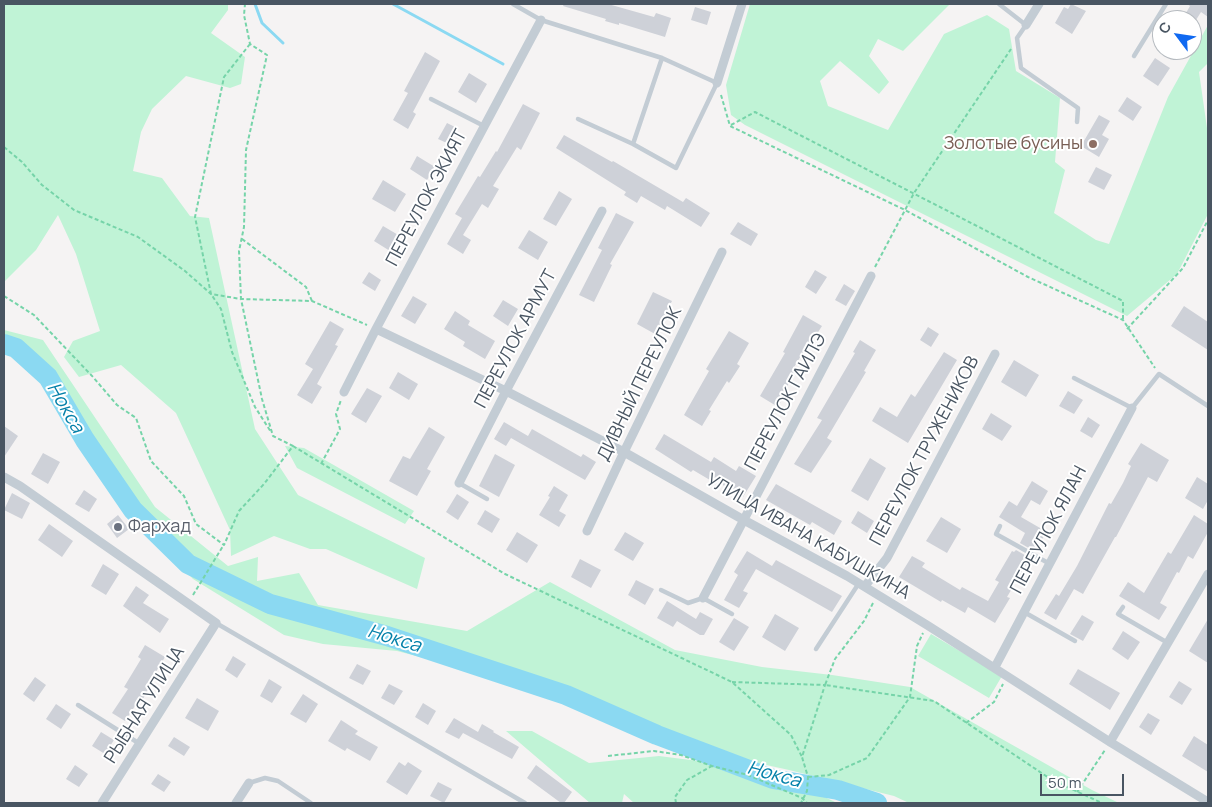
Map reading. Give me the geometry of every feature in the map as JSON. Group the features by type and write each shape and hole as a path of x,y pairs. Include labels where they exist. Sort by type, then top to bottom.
{"street":[{"path":"717,84 742,4"},
{"path":"1026,25 1039,4"},
{"name":"ПЕРЕУЛОК ЭКИЯТ","path":"344,392 376,328 541,20"},
{"name":"ПЕРЕУЛОК АРМУТ","path":"459,483 602,211"},
{"name":"ДИВНЫЙ ПЕРЕУЛОК","path":"587,531 722,252"},
{"name":"ПЕРЕУЛОК ГАИЛЭ","path":"703,598 742,519 871,276"},
{"name":"УЛИЦА ИВАНА КАБУШКИНА","path":"376,328 506,391 624,452 862,584 1208,802"},
{"name":"ПЕРЕУЛОК ТРУЖЕНИКОВ","path":"862,584 887,558 995,354"},
{"name":"ПЕРЕУЛОК ЯЛАН","path":"995,667 1132,408"},
{"path":"4,477 20,486 216,623"},
{"path":"1110,742 1208,574"},
{"name":"РЫБНАЯ УЛИЦА","path":"102,803 216,623"},
{"path":"236,803 249,783"}],"lane":[{"path":"514,4 541,20 662,58 717,84 676,168 632,144 578,119"},
{"path":"999,4 1026,25 1018,38 1021,68 1078,108 1077,122"},
{"path":"1134,56 1166,4"},
{"path":"632,144 662,58"},
{"path":"431,99 484,126"},
{"path":"1074,378 1132,408 1159,374 1208,406"},
{"path":"459,483 487,499"},
{"path":"1000,526 996,534 1050,564"},
{"path":"816,649 862,584"},
{"path":"661,590 688,603 703,598 732,614"},
{"path":"1123,607 1118,614 1168,643"},
{"path":"1024,612 1075,641"},
{"path":"216,623 525,803"},
{"path":"78,705 140,744"},
{"path":"249,783 265,778 278,781 310,803"}],"path":[{"path":"245,4 244,15 250,44 267,55 246,150 244,227 239,251 241,299 262,399 273,436"},
{"path":"871,276 914,193 1018,38"},
{"path":"211,294 195,217 224,77 250,44"},
{"path":"1208,69 1208,81"},
{"path":"717,84 730,126 905,210 1028,277 1123,320"},
{"path":"730,126 754,112 1122,301 1123,320 1127,329 1159,374"},
{"path":"4,147 22,162 42,185 74,210 138,236 185,271 211,294 221,308 232,352 255,407 273,436 293,446 505,574 732,682 791,735 802,757 808,777 807,791 801,803"},
{"path":"1127,329 1183,268 1208,220"},
{"path":"242,238 306,287 312,301"},
{"path":"211,294 241,299 312,301 376,328"},
{"path":"4,296 34,315 117,405 136,418 151,461 184,496 196,524 224,546"},
{"path":"321,464 340,429 336,414 344,392"},
{"path":"188,604 224,546 239,511 264,484 293,446"},
{"path":"802,757 835,659 864,621 878,594"},
{"path":"808,777 829,776 867,758 910,697 917,646 928,624"},
{"path":"966,722 994,702 1008,675"},
{"path":"732,682 825,685 934,702 1052,780 1102,803"},
{"path":"1077,792 1110,742"},
{"path":"608,756 654,751 680,755 712,766 748,775 802,798 807,803"},
{"path":"676,803 675,796 687,780 712,766"}],"green space":[{"path":"4,4 228,4 228,10 211,33 245,57 241,84 230,88 186,76 152,109 141,132 133,171 162,178 190,216 209,218 255,429 298,495 425,558 417,589 326,549 310,549 274,536 231,556 230,530 176,413 121,365 79,377 64,357 73,341 100,331 76,254 58,215 36,250 4,282"},
{"path":"750,4 950,4 903,51 878,39 869,56 889,82 879,94 840,61 820,81 828,106 888,130 944,34 987,15 1009,29 1016,71 1060,98 1055,162 1065,170 1054,213 1096,240 1109,244 1168,97 1189,60 1202,60 1202,36 1208,25 1208,63 1199,72 1208,135 1208,214 1177,274 1127,316 745,125 731,115 726,85"},
{"path":"4,330 43,340 155,507 228,566 258,557 257,581 299,573 318,605 467,631 550,582 675,650 762,667 910,687 1092,790 1119,803 909,803 894,796 789,770 649,739 543,695 474,671 397,651 323,644 284,635 193,579 130,513 79,440 45,383 13,355 4,351"},
{"path":"285,446 304,448 414,511 405,524 297,468"},
{"path":"931,634 1002,676 989,698 918,656"},
{"path":"506,731 532,731 589,763 659,756 745,767 792,781 837,803 634,803 624,794 622,803 590,803"}],"building":[{"path":"564,4 608,4 654,17 656,13 671,18 665,37 619,23 619,25 605,21 606,19 563,6"},
{"path":"1071,4 1086,11 1072,34 1055,23 1064,7 1068,9"},
{"path":"1187,4 1208,4 1208,17 1202,13 1202,10 1188,10 1190,6"},
{"path":"695,7 711,12 707,25 691,20"},
{"path":"425,52 440,61 413,112 416,114 408,129 393,120 408,93 404,91"},
{"path":"1154,60 1158,60 1170,68 1158,86 1143,76"},
{"path":"469,73 487,84 476,103 458,92"},
{"path":"1127,97 1142,107 1133,121 1118,111"},
{"path":"523,104 540,113 521,150 517,147 493,186 499,189 488,208 482,204 463,235 471,240 463,254 447,244 462,218 455,214 478,176 480,177 497,152"},
{"path":"1099,115 1110,121 1102,135 1109,139 1099,157 1081,146"},
{"path":"447,123 457,128 449,144 438,139"},
{"path":"564,135 683,202 686,198 710,213 701,227 667,206 665,210 641,196 637,203 624,195 626,192 556,148"},
{"path":"417,156 435,167 427,180 410,169"},
{"path":"1096,167 1112,175 1104,190 1088,182"},
{"path":"383,180 406,194 395,212 372,199"},
{"path":"559,191 572,199 556,226 543,219"},
{"path":"616,213 634,222 610,264 612,265 594,302 579,295 602,250 598,248"},
{"path":"738,222 758,234 751,246 730,234"},
{"path":"383,226 400,236 390,251 374,241"},
{"path":"529,230 548,242 538,260 518,248"},
{"path":"815,270 827,277 816,294 805,287"},
{"path":"369,272 381,280 375,291 362,283"},
{"path":"844,284 855,291 846,306 835,300"},
{"path":"653,292 672,301 655,334 637,324"},
{"path":"413,296 427,304 415,324 401,316"},
{"path":"503,300 518,309 508,326 493,316"},
{"path":"1184,306 1208,322 1208,350 1171,326"},
{"path":"455,311 470,321 468,325 495,341 485,359 463,346 465,342 444,329"},
{"path":"803,315 822,326 813,340 811,339 793,369 797,370 783,393 785,394 778,407 760,396 785,353 783,352"},
{"path":"330,321 344,329 335,345 338,346 317,384 322,387 312,404 297,395 313,369 305,364"},
{"path":"928,327 939,334 931,347 920,340"},
{"path":"729,331 749,343 737,364 740,366 729,383 727,381 709,410 711,411 702,426 684,415 709,371 706,369"},
{"path":"860,340 876,350 864,371 866,372 827,438 832,441 811,473 794,464 822,420 817,418 855,353 853,352"},
{"path":"944,352 957,360 908,443 872,421 880,407 897,417 911,394 915,397"},
{"path":"1014,360 1039,375 1026,397 1001,382"},
{"path":"398,372 418,384 409,400 389,388"},
{"path":"367,388 382,396 366,423 351,414"},
{"path":"1068,391 1083,400 1074,414 1059,406"},
{"path":"991,413 1012,426 1002,441 982,429"},
{"path":"1088,417 1100,425 1092,438 1080,431"},
{"path":"504,422 528,436 532,429 581,457 583,454 596,462 585,480 511,438 506,446 494,439"},
{"path":"4,426 18,436 4,457"},
{"path":"429,427 445,437 427,469 431,471 417,496 389,481 403,456 410,459"},
{"path":"664,434 711,462 714,457 736,471 739,466 756,476 743,497 716,481 715,483 693,470 691,472 655,449"},
{"path":"1141,443 1169,460 1157,482 1148,477 1083,594 1074,589 1056,620 1044,613 1056,594 1059,596 1077,566 1109,503 1111,504 1123,483 1131,466 1128,464"},
{"path":"43,453 60,462 48,484 31,474"},
{"path":"495,454 515,465 499,497 479,486"},
{"path":"870,458 886,468 868,501 851,491"},
{"path":"1197,477 1208,484 1208,500 1203,509 1185,498"},
{"path":"1032,481 1048,491 1040,505 1031,500 1021,517 1047,532 1034,551 1020,543 1025,533 999,517 1009,501 1017,506"},
{"path":"776,484 842,521 834,535 812,522 810,525 766,500"},
{"path":"554,486 568,495 559,511 566,515 559,527 539,515 550,497 548,496"},
{"path":"84,490 97,499 89,512 75,504"},
{"path":"12,493 30,503 22,519 4,510"},
{"path":"457,494 469,502 458,520 446,512"},
{"path":"485,510 500,519 492,533 477,524"},
{"path":"858,511 874,521 867,533 851,523"},
{"name":"Фархад","path":"118,515 129,529 117,538 107,524"},
{"path":"1194,515 1208,524 1208,532 1193,559 1188,556 1179,573 1177,572 1160,603 1167,607 1159,620 1119,596 1128,582 1144,593 1168,552 1171,554"},
{"path":"941,517 961,529 947,553 926,541"},
{"path":"49,524 73,541 62,557 38,540"},
{"path":"517,532 538,545 527,563 506,550"},
{"path":"625,532 644,543 633,561 614,550"},
{"path":"1016,550 1030,558 1007,597 1010,598 995,623 968,607 965,613 942,600 941,602 899,577 912,556 925,563 922,567 960,590 962,587 988,601 999,582 995,580 1012,551"},
{"path":"747,551 772,566 776,560 842,596 832,612 756,569 743,591 748,593 739,608 724,600 738,575 734,572"},
{"path":"580,559 601,570 591,588 571,577"},
{"path":"103,564 119,574 106,595 91,586"},
{"path":"636,580 654,589 645,605 628,595"},
{"path":"136,586 149,595 143,603 169,619 160,633 123,606"},
{"path":"667,601 696,619 700,612 713,619 704,635 700,635 677,621 673,627 657,618"},
{"path":"775,614 799,628 785,651 762,637"},
{"path":"1082,615 1094,622 1083,641 1070,634"},
{"path":"734,618 749,627 734,651 719,642"},
{"path":"1208,619 1208,663 1189,651"},
{"path":"1123,631 1140,642 1128,660 1112,649"},
{"path":"145,645 165,657 149,683 151,684 143,699 141,697 125,721 112,713 128,689 124,687 141,659 138,657"},
{"path":"233,656 246,664 237,678 225,670"},
{"path":"357,664 371,671 363,685 349,678"},
{"path":"1078,669 1120,693 1110,710 1069,684"},
{"path":"35,677 46,685 34,702 23,694"},
{"path":"269,679 282,687 272,703 260,696"},
{"path":"1179,681 1192,689 1182,705 1169,697"},
{"path":"389,684 403,691 394,705 381,698"},
{"path":"303,694 318,704 306,723 290,714"},
{"path":"197,698 219,711 208,731 185,718"},
{"path":"423,703 436,711 428,725 415,717"},
{"path":"56,704 71,714 61,729 46,719"},
{"path":"1148,713 1160,720 1151,735 1139,727"},
{"path":"454,718 478,732 482,724 519,747 512,759 463,733 459,739 445,732"},
{"path":"341,720 358,731 355,734 378,747 370,761 347,748 345,751 328,741"},
{"path":"101,732 114,740 105,754 92,746"},
{"path":"1194,736 1208,745 1208,772 1182,756"},
{"path":"174,737 190,747 184,756 168,746"},
{"path":"399,762 405,766 408,762 422,771 407,795 386,782"},
{"path":"75,765 88,774 79,787 66,779"},
{"path":"536,765 572,792 564,803 561,803 527,778"},
{"path":"158,774 171,782 164,792 151,784"},
{"path":"438,782 452,789 444,803 430,796"}],"waterway":[{"path":"255,4 262,23 283,43"},
{"path":"393,4 503,64"},
{"name":"Нокса","path":"4,344 16,348 48,377 85,440 133,510 188,564 270,604 387,636 566,695 657,735 773,779 838,790 877,803"}],"place":[{"name":"Золотые бусины","path":"1093,144"},
{"name":"Фархад","path":"118,527"}]}
